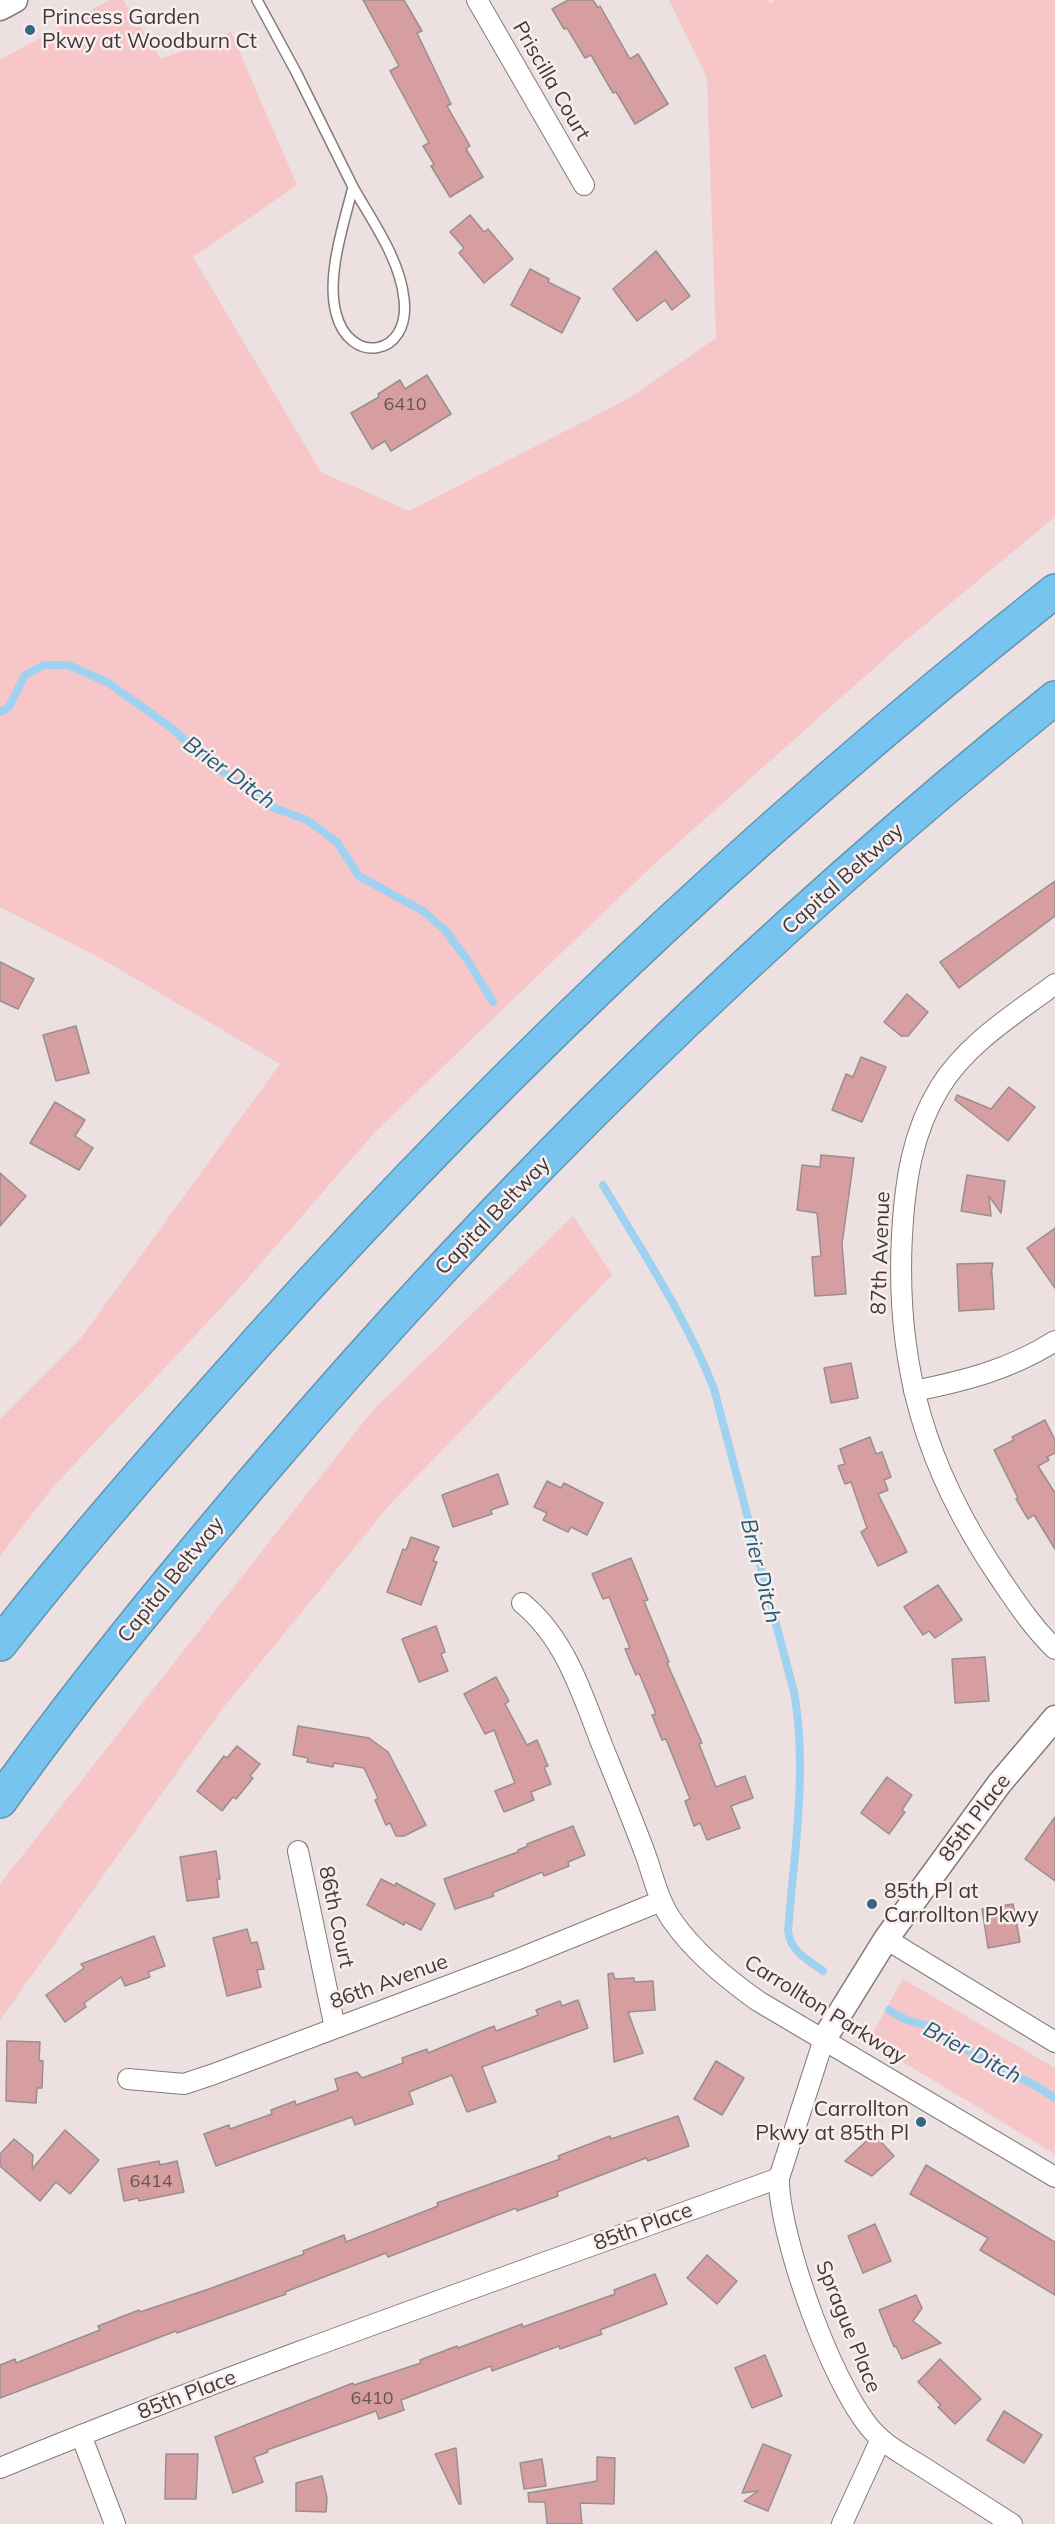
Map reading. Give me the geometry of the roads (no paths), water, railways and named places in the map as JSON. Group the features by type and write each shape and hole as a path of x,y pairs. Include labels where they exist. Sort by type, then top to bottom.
{"highway":[{"path":"0,1644 132,1483 261,1336 503,1081 650,940 810,793 957,669 1055,591"},
{"name":"Capital Beltway","path":"0,1801 106,1660 202,1542 328,1394 430,1281 563,1143 711,999 867,855 1055,698"}],"street":[{"path":"0,9 15,0"},
{"name":"Priscilla Court","path":"477,0 584,185"},
{"name":"87th Avenue","path":"1055,984 993,1031 965,1056 941,1086 915,1138 903,1215 900,1275 902,1328 914,1391 934,1460 971,1536 1030,1621 1055,1649"},
{"path":"914,1391 996,1371 1033,1355 1055,1341"},
{"name":"Carrollton Parkway","path":"522,1603 537,1616 560,1645 574,1673 646,1856 661,1901 674,1923 726,1978 758,2001 1055,2177"},
{"name":"85th Place","path":"0,2468 81,2435 779,2178 824,2039 886,1939 999,1784 1055,1718"},
{"name":"86th Court","path":"298,1851 335,2028"},
{"name":"86th Avenue","path":"128,2079 184,2084 270,2055 335,2028 506,1964 661,1901"},
{"path":"886,1939 1055,2042"},
{"name":"Sprague Place","path":"779,2178 781,2211 806,2294 824,2343 862,2420 881,2439 1012,2524"},
{"path":"81,2435 115,2524"},
{"path":"842,2524 881,2439"}],"lane":[{"path":"257,0 296,72 353,187 392,256 405,301 402,329 392,342 379,348 353,343 340,328 335,311 334,279 353,187"}],"waterway":[{"name":"Brier Ditch","path":"0,712 9,707 25,675 44,665 68,665 107,682 173,729 202,757 269,806 307,820 337,842 359,876 423,911 445,930 468,961 493,1002"},
{"name":"Brier Ditch","path":"603,1185 677,1310 714,1389 794,1692 798,1721 800,1781 788,1931 796,1950 823,1971"},
{"name":"Brier Ditch","path":"889,2010 906,2020 929,2026 997,2068 1031,2083 1055,2098"}],"place":[{"name":"Princess Garden Pkwy at Woodburn Ct","path":"30,30"},
{"name":"85th Pl at Carrollton Pkwy","path":"872,1904"},
{"name":"Carrollton Pkwy at 85th Pl","path":"921,2122"}]}
